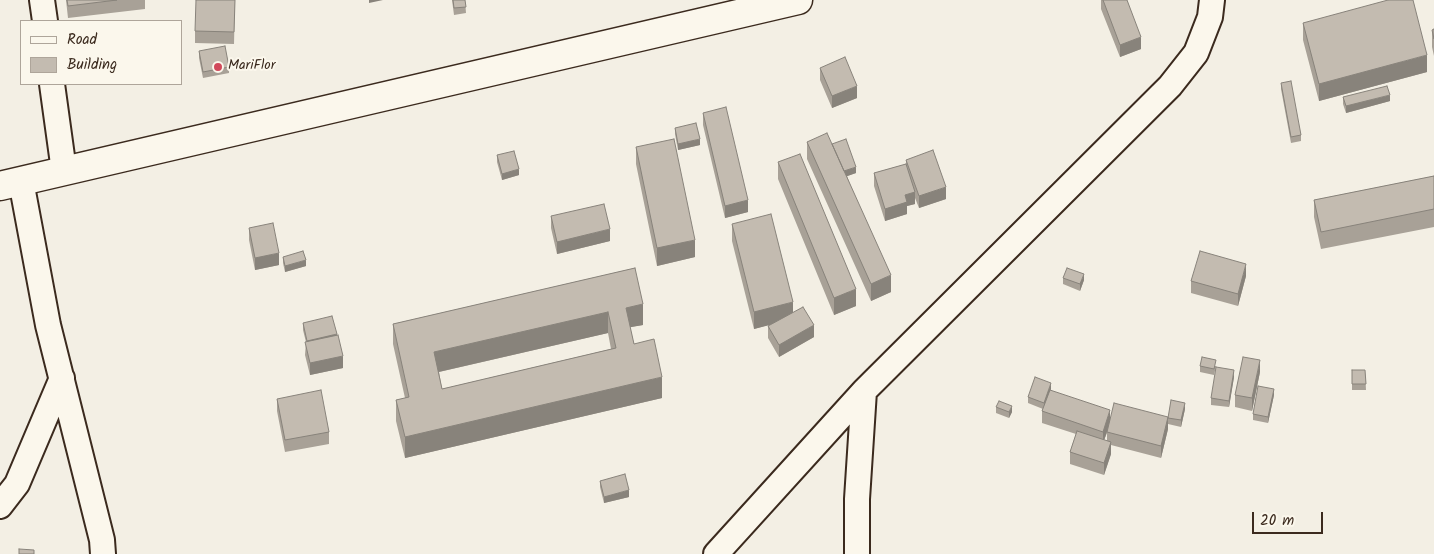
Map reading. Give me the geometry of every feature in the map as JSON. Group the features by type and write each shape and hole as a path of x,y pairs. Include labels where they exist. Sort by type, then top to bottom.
{"main road":[{"path":"10,184 798,0"}],"street":[{"path":"42,0 45,20"},
{"path":"716,554 864,391 1170,86 1196,53 1210,17 1212,0"},
{"path":"52,85 64,171"},
{"path":"10,184 62,378 102,540 103,554"},
{"path":"0,506 17,484 62,378"},
{"path":"857,554 857,499 864,391"}],"building":[{"path":"67,0 117,0 68,6"},
{"path":"196,0 235,0 234,32 195,31"},
{"path":"453,0 465,0 466,7 454,8"},
{"path":"1103,0 1127,0 1141,37 1120,45"},
{"path":"1388,0 1413,0 1427,55 1319,84 1303,23"},
{"path":"225,46 229,67 203,72 199,51"},
{"path":"845,57 857,86 832,96 820,68"},
{"path":"1291,81 1301,135 1291,137 1281,83"},
{"path":"1387,86 1390,95 1346,106 1343,97"},
{"path":"726,107 748,200 725,206 703,113"},
{"path":"696,123 700,139 678,144 675,128"},
{"path":"827,133 891,275 871,284 807,142"},
{"path":"674,139 695,240 657,248 636,147"},
{"path":"846,139 856,167 844,171 832,144"},
{"path":"933,150 946,187 919,196 906,160"},
{"path":"514,151 519,169 502,174 497,155"},
{"path":"800,154 856,289 834,298 778,162"},
{"path":"906,164 915,192 905,195 907,202 885,209 874,173"},
{"path":"1434,176 1434,209 1321,232 1314,200"},
{"path":"604,204 610,229 557,242 551,216"},
{"path":"771,214 793,302 754,312 732,224"},
{"path":"273,223 279,253 255,258 249,228"},
{"path":"303,251 306,260 285,266 283,257"},
{"path":"1200,251 1246,264 1238,294 1191,281"},
{"path":"635,268 643,304 626,308 634,344 654,339 662,377 405,437 396,400 409,397 393,324","holes":["608,312 616,348 442,389 434,352"]},
{"path":"1067,268 1084,274 1080,284 1063,278"},
{"path":"803,307 814,325 779,345 768,326"},
{"path":"332,316 337,334 307,341 303,323"},
{"path":"338,335 343,356 310,363 305,342"},
{"path":"1202,357 1216,360 1214,369 1200,366"},
{"path":"1243,357 1260,360 1252,398 1235,395"},
{"path":"1216,367 1234,370 1229,401 1211,398"},
{"path":"1352,370 1365,370 1366,384 1352,384"},
{"path":"1035,377 1051,383 1044,403 1028,397"},
{"path":"1258,386 1274,389 1268,417 1253,414"},
{"path":"321,390 329,432 285,440 277,399"},
{"path":"1050,390 1110,410 1103,432 1042,411"},
{"path":"1171,400 1185,403 1181,420 1168,418"},
{"path":"999,401 1012,406 1009,412 996,407"},
{"path":"1114,403 1168,417 1161,446 1107,432"},
{"path":"1077,431 1111,442 1104,463 1070,452"},
{"path":"625,474 629,490 604,497 600,481"},
{"path":"19,549 34,550 34,554 19,554"}],"place":[{"name":"MariFlor","path":"218,67"}]}
